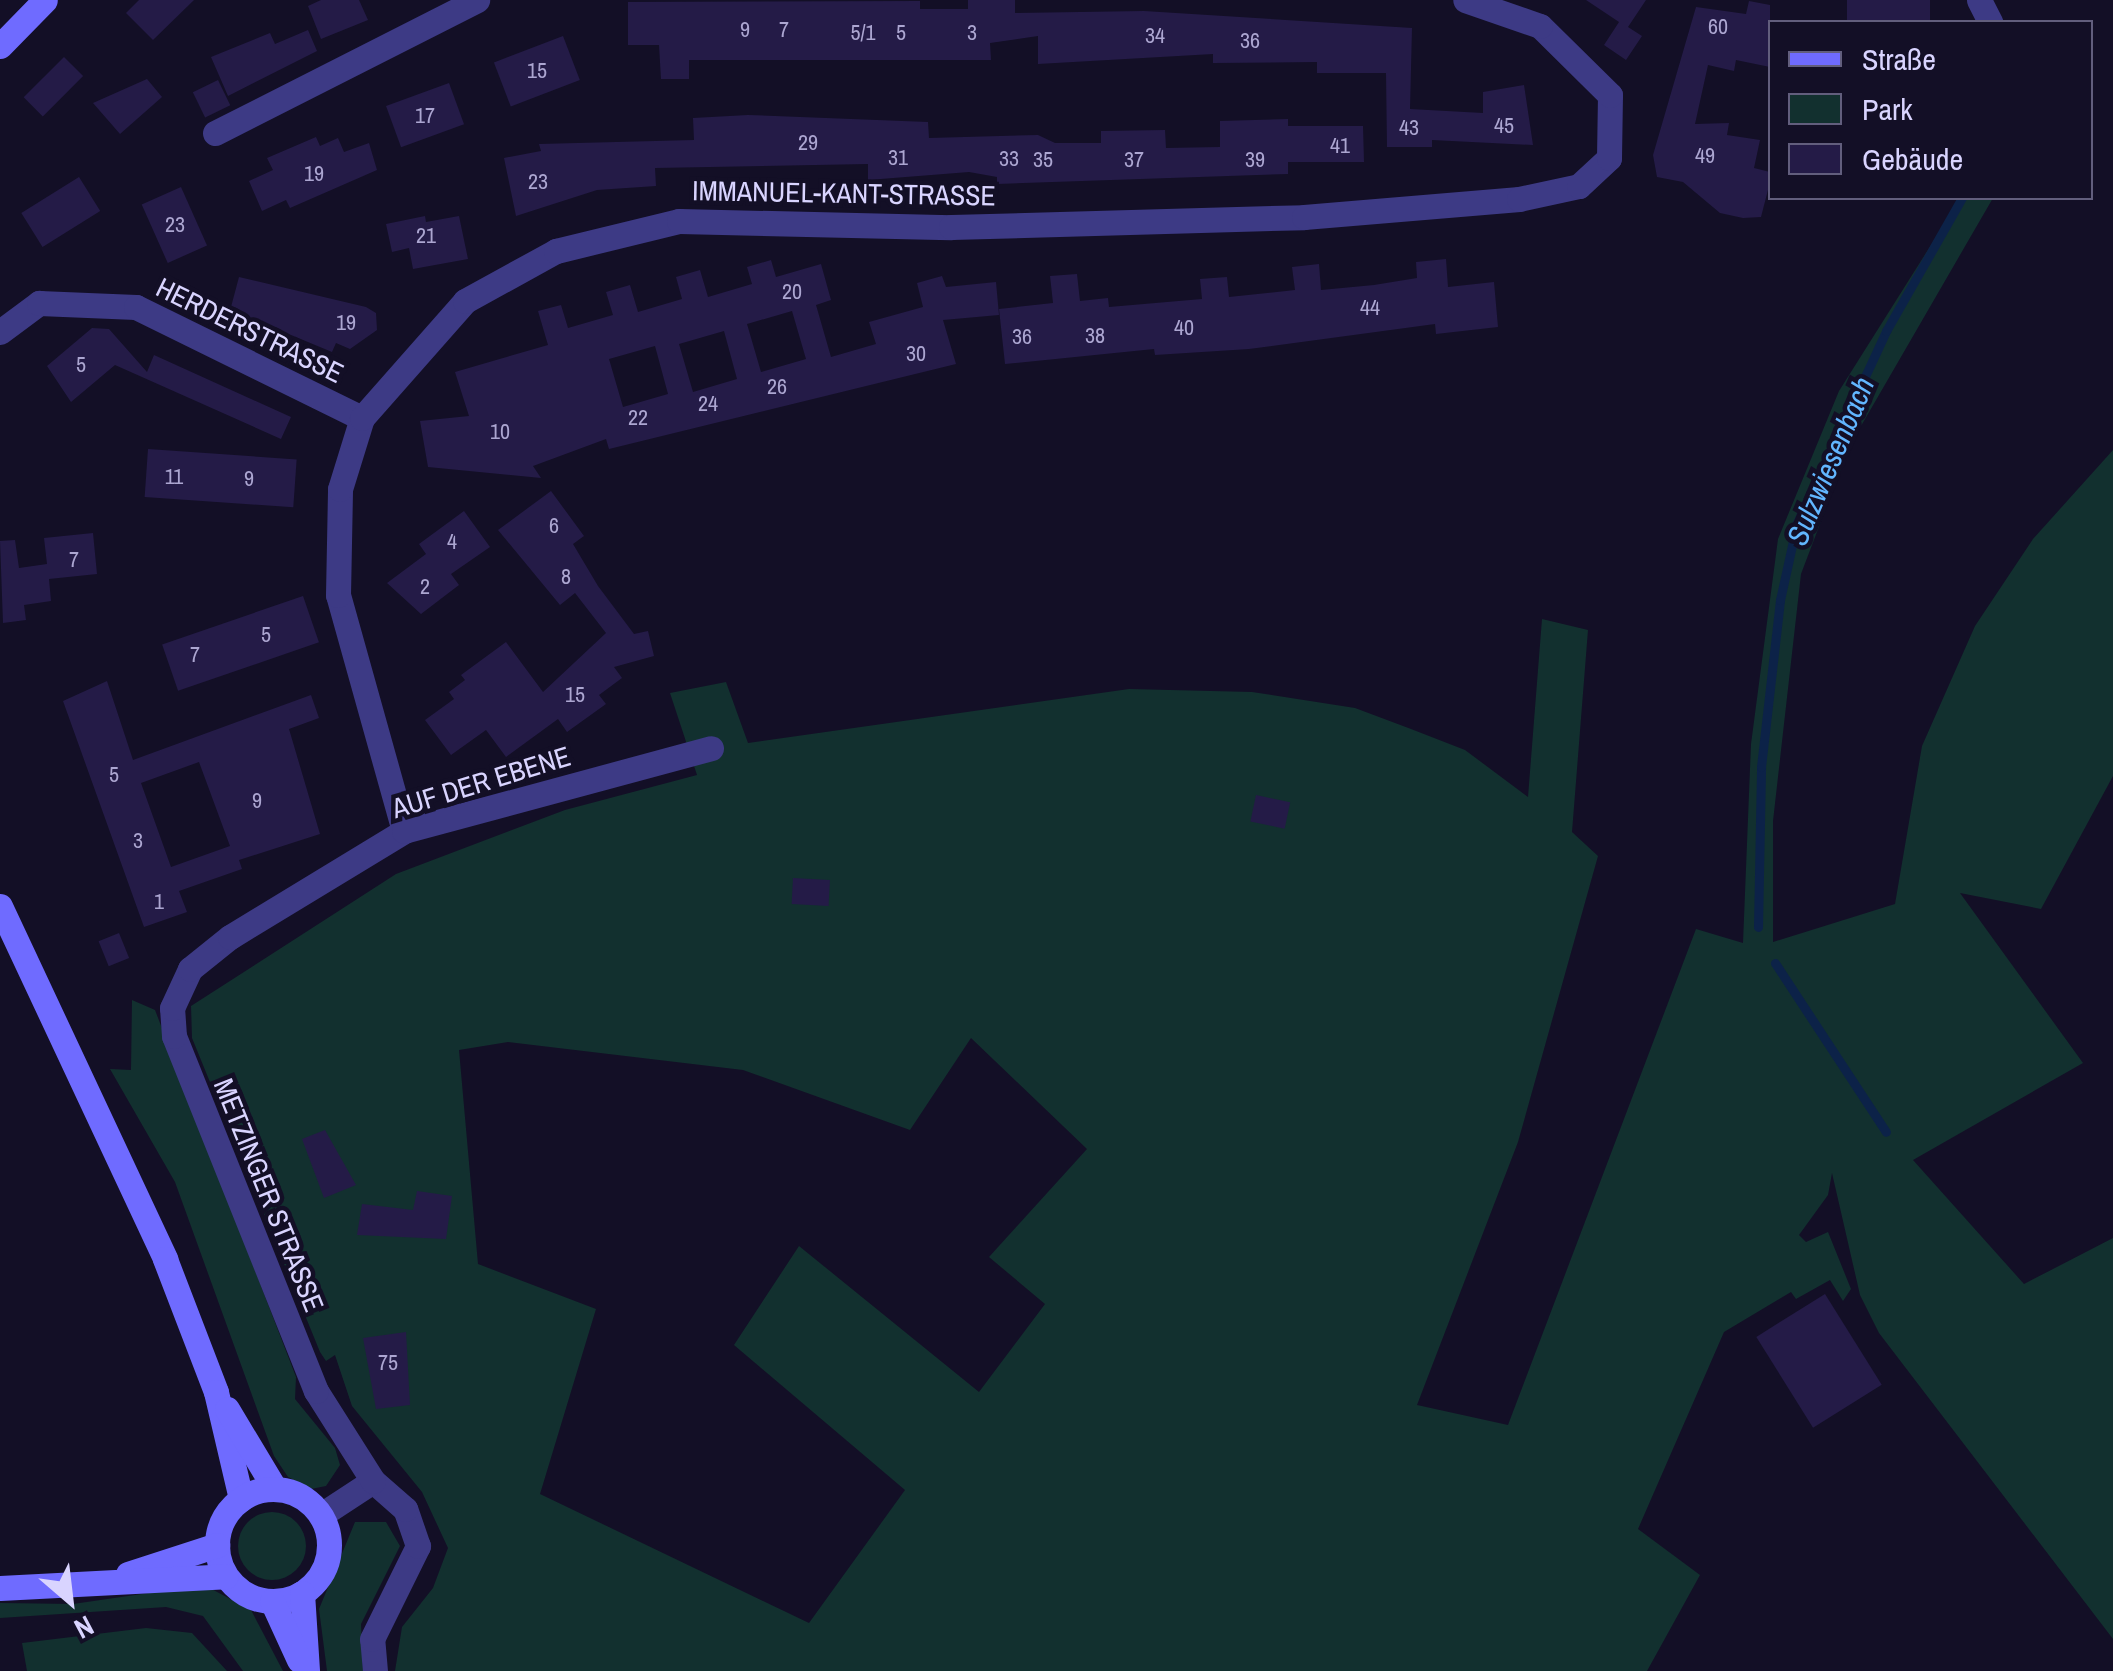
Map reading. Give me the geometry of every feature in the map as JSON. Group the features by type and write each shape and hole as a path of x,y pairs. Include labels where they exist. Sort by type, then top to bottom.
{"main road":[{"path":"0,46 45,0"},
{"path":"0,906 144,1209 216,1392 241,1499"},
{"path":"216,1392 275,1488"},
{"path":"302,1592 272,1601 246,1594 226,1576 217,1545 224,1519 241,1499 275,1488 293,1492 321,1515 329,1549 302,1592 305,1671"},
{"path":"90,1585 217,1545"},
{"path":"0,1588 226,1576"},
{"path":"272,1601 305,1671"}],"street":[{"path":"215,133 477,0"},
{"name":"IMMANUEL-KANT-STRASSE","path":"404,831 338,594 340,489 362,418 466,301 556,251 680,221 952,226 1304,218 1519,200 1579,186 1609,158 1610,94 1540,26 1464,0"},
{"name":"HERDERSTRASSE","path":"0,332 39,303 136,307 362,418"},
{"name":"AUF DER EBENE","path":"230,938 404,831 711,748"},
{"name":"METZINGER STRASSE","path":"230,938 190,969 172,1008 174,1036 316,1391 373,1481 405,1510 418,1546 372,1639 375,1671"},
{"path":"321,1515 373,1481"}],"green space":[{"path":"1959,200 1992,200 1850,445 1801,574 1773,821 1773,942 1895,904 1922,746 1975,626 2033,539 2113,450 2113,776 2041,909 1960,893 2083,1063 1913,1160 2024,1284 2113,1238 2113,1639 1879,1333 1860,1295 1832,1173 1828,1195 1799,1235 1806,1242 1828,1232 1851,1289 1843,1301 1830,1280 1796,1299 1791,1292 1724,1332 1638,1529 1700,1575 1647,1671 395,1671 402,1627 433,1588 448,1548 422,1492 352,1406 335,1355 326,1361 320,1352 192,1038 191,1006 396,874 565,810 697,775 670,693 726,682 748,743 1129,689 1252,692 1355,708 1411,729 1465,750 1528,797 1542,619 1588,630 1572,832 1598,856 1518,1142 1417,1405 1508,1425 1696,929 1743,943 1751,744 1778,539 1839,391","holes":["971,1038 1087,1149 989,1257 1045,1304 979,1392 799,1246 734,1345 905,1490 809,1623 540,1494 596,1309 478,1264 459,1050 508,1042 743,1070 910,1130"]},
{"path":"132,1000 155,1010 296,1377 295,1399 335,1448 340,1465 326,1486 311,1489 288,1477 274,1456 175,1182 110,1069 131,1070"},
{"path":"272,1512 296,1522 306,1546 296,1570 272,1580 248,1570 238,1546 248,1522"},
{"path":"355,1522 386,1522 400,1546 361,1624 363,1671 327,1671 319,1609"},
{"path":"204,1585 251,1610 283,1671 243,1671 203,1616 166,1607 0,1618 0,1603 73,1604"},
{"path":"146,1628 192,1633 227,1671 27,1671 22,1643"}],"building":[{"path":"139,0 194,0 153,40 126,13"},
{"path":"321,0 359,0 368,20 321,39 308,6"},
{"path":"968,0 1015,0 1015,13 1144,11 1412,28 1410,109 1483,113 1483,92 1524,85 1533,145 1432,140 1432,147 1387,147 1386,73 1317,73 1317,62 1213,63 1213,54 1038,64 1038,36 990,43 991,60 689,60 689,79 661,79 659,45 628,45 628,2 920,1 920,9 968,9"},
{"path":"1586,0 1646,0 1628,27 1642,36 1626,60 1604,45 1619,22"},
{"path":"1847,0 1930,0 1930,20 1847,20"},
{"path":"1749,1 1770,5 1768,67 1736,60 1734,71 1708,65 1695,124 1729,123 1727,135 1760,140 1754,168 1768,172 1768,190 1761,217 1743,218 1720,213 1683,182 1657,177 1653,155 1696,7 1746,14"},
{"path":"308,30 317,51 228,96 211,57 270,33 275,44"},
{"path":"563,36 580,80 511,106 494,63"},
{"path":"64,57 83,76 43,116 24,97"},
{"path":"147,79 162,97 120,134 93,103"},
{"path":"218,80 230,105 205,117 193,92"},
{"path":"449,83 464,124 401,147 386,106"},
{"path":"748,115 928,122 929,138 1038,135 1055,143 1101,143 1101,131 1165,130 1166,148 1220,147 1220,121 1288,119 1288,126 1363,126 1364,162 1288,162 1288,174 997,184 997,177 969,172 868,180 868,164 655,168 656,186 597,190 516,216 504,158 541,151 539,144 694,140 693,118"},
{"path":"316,137 320,146 338,138 344,152 369,143 377,170 290,208 286,200 262,211 249,181 273,170 267,158"},
{"path":"79,177 100,211 43,247 21,213"},
{"path":"181,187 207,245 168,263 142,204"},
{"path":"425,216 426,222 459,216 468,259 413,269 409,248 392,252 386,224"},
{"path":"1446,259 1448,287 1494,282 1498,327 1436,334 1435,324 1249,349 1155,355 1154,349 1005,364 999,309 1053,303 1050,276 1077,274 1080,301 1108,298 1109,307 1202,299 1200,279 1227,277 1229,297 1295,290 1292,267 1319,264 1321,290 1374,285 1417,278 1416,262"},
{"path":"771,260 776,277 821,264 831,300 816,305 831,357 876,344 869,322 923,307 917,283 942,276 946,287 996,282 999,315 943,320 956,364 609,449 606,439 533,466 541,478 428,467 420,421 469,416 455,372 548,345 538,311 561,305 568,328 613,315 606,292 630,285 638,312 682,299 676,277 700,270 708,297 752,284 747,267","holes":["792,311 806,359 761,372 747,324","724,331 737,379 693,392 679,344","655,346 668,394 623,407 609,359"]},
{"path":"239,277 366,307 376,313 377,330 350,349 336,343 332,352 279,330 227,322"},
{"path":"92,328 109,329 147,372 154,355 291,417 281,439 115,365 71,402 47,366"},
{"path":"148,449 297,459 293,507 145,497"},
{"path":"551,491 584,536 573,544 598,586 634,634 648,631 654,656 614,667 622,678 599,695 606,704 567,732 558,719 506,757 486,730 451,755 425,720 454,699 449,692 465,680 461,675 506,642 543,692 606,633 575,593 560,605 498,530"},
{"path":"464,511 490,547 451,574 459,585 421,614 387,583 426,554 419,544"},
{"path":"93,533 97,574 49,579 51,601 24,605 26,620 3,623 0,541 15,540 19,568 47,564 44,538"},
{"path":"303,596 319,642 178,691 162,645"},
{"path":"107,681 133,760 311,695 319,718 289,729 320,834 239,860 242,869 179,891 187,912 144,927 63,701","holes":["199,762 230,846 171,867 141,783"]},
{"path":"1256,795 1290,802 1285,829 1250,821"},
{"path":"793,878 830,880 829,906 792,904"},
{"path":"119,933 129,958 109,966 99,941"},
{"path":"325,1130 356,1185 324,1198 302,1139"},
{"path":"417,1191 452,1196 446,1239 357,1235 362,1204 413,1210"},
{"path":"1825,1294 1882,1385 1813,1428 1756,1337"},
{"path":"406,1332 410,1405 376,1409 363,1338"}],"waterway":[{"name":"Sulzwiesenbach","path":"1758,927 1761,767 1780,600 1797,523 1886,331 1961,200"},
{"name":"Sulzwiesenbach","path":"1775,963 1886,1132"}]}
